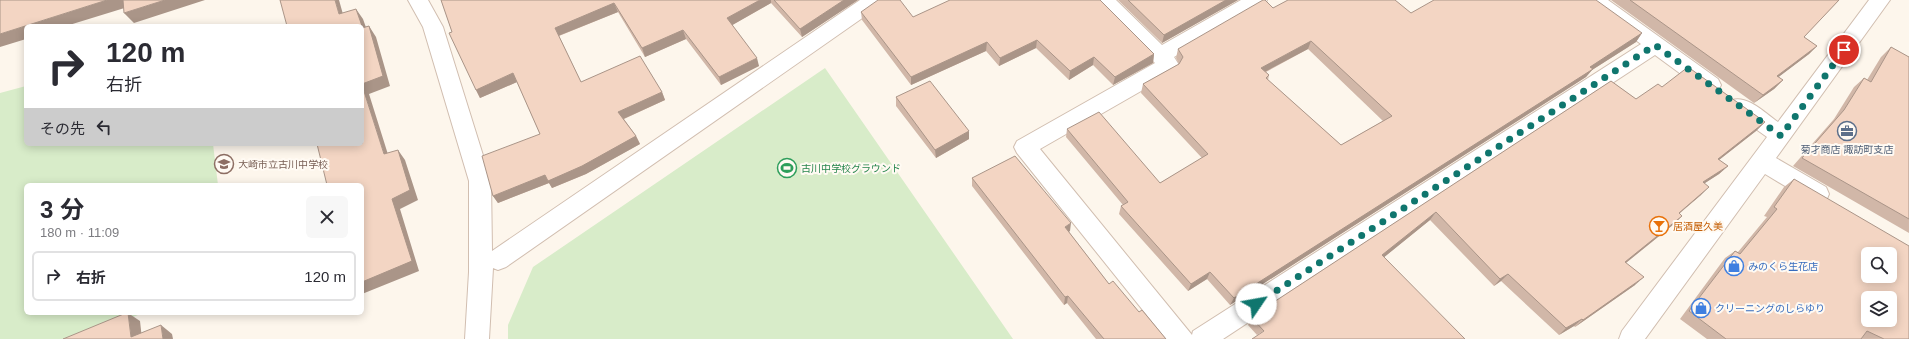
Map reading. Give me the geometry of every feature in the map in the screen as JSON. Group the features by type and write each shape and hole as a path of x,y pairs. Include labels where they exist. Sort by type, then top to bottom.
{"street":[{"path":"418,0 433,27 480,181 481,272 477,339"},
{"path":"498,260 874,0"},
{"path":"1104,0 1169,64 1025,147 1181,339"},
{"path":"1160,56 1257,0"},
{"path":"1594,0 1781,136"},
{"path":"1631,339 1880,0"},
{"path":"1202,339 1655,45"},
{"path":"1762,161 1835,204"}],"green space":[{"name":"古川中学校グラウンド","path":"825,68 1013,339 508,339 508,325 533,267"},
{"path":"24,87 24,146 213,146 218,183 24,183 24,315 138,315 77,339 0,339 0,93"}],"building":[{"path":"0,0 107,0 31,24 24,24 24,26 0,34"},
{"path":"123,0 165,0 124,13"},
{"path":"280,0 335,0 339,14 356,9 361,24 286,24"},
{"path":"441,0 760,0 727,18 757,58 719,77 683,30 642,48 614,3 555,28 581,82 640,56 662,92 618,112 636,136 582,166 548,181 545,175 493,196 482,156 540,134 513,73 476,90 449,33 452,32"},
{"path":"774,0 844,0 800,29"},
{"path":"878,0 900,0 913,17 950,0 1100,0 1154,54 1115,77 1094,57 1070,71 1037,40 1000,58 987,42 911,77 861,12"},
{"path":"1128,0 1226,0 1164,35"},
{"path":"1263,0 1265,0 1273,8 1288,0 1395,0 1411,13 1434,0 1596,0 1642,33 1590,67 1593,69 1234,298 1210,272 1191,284 1121,206 1128,202 1067,129 1099,112 1160,183 1208,154 1143,84 1179,64 1183,57 1178,49","holes":["1311,41 1392,116 1341,145 1266,78 1269,75 1261,68"]},
{"path":"1630,0 1839,0 1804,37 1817,46 1777,76 1783,80 1763,95"},
{"path":"369,26 383,76 364,83 364,27"},
{"path":"1891,47 1909,57 1909,219 1802,158 1844,110 1864,78 1871,82"},
{"path":"1688,67 1765,122 1718,159 1728,166 1703,182 1709,187 1679,213 1682,216 1625,262 1644,277 1583,320 1582,319 1566,328 1508,274 1500,279 1436,212 1382,255 1465,339 1252,339 1264,331 1251,317 1611,81 1636,99 1658,84 1662,87"},
{"path":"930,81 969,131 935,150 896,97"},
{"path":"364,91 384,154 398,150 410,190 392,199 412,261 364,281 364,183 327,183 317,146 364,146"},
{"path":"1015,156 1071,223 1065,227 1109,284 1113,281 1139,312 1142,310 1166,339 1104,339 1068,296 1065,297 972,178"},
{"path":"1794,179 1909,246 1909,339 1884,339 1867,331 1861,339 1726,339 1689,311 1735,251 1740,254 1777,209 1774,207"},
{"path":"121,315 128,315 131,337 161,325 163,339 63,339"}],"place":[{"name":"菊才商店 諏訪町支店","path":"1847,131"},
{"name":"大崎市立古川中学校","path":"224,164"},
{"name":"古川中学校グラウンド","path":"787,168"},
{"name":"居酒屋久美","path":"1659,226"},
{"name":"みのくら生花店","path":"1734,266"},
{"name":"クリーニングのしらゆり","path":"1701,308"}],"route":[{"path":"1256,304 1655,45 1781,136 1844,50"}]}
